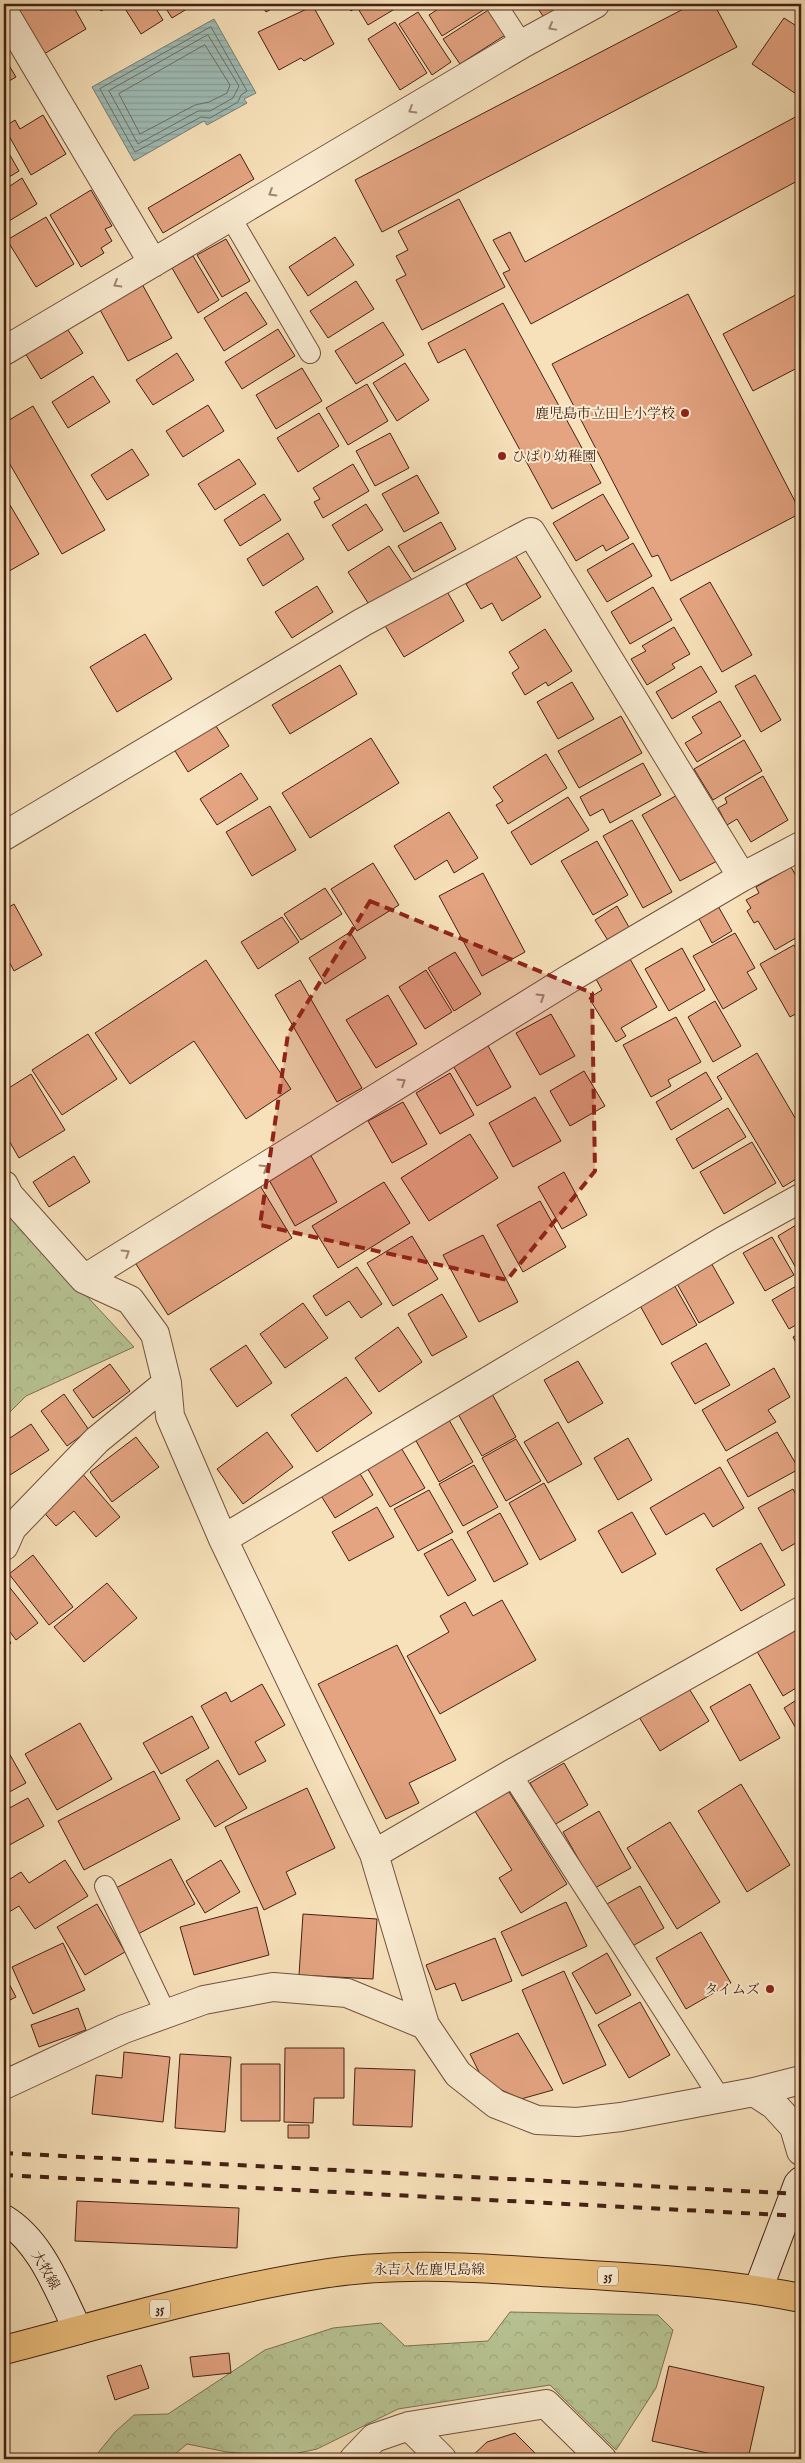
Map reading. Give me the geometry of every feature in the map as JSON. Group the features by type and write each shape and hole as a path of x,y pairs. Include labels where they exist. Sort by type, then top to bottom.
{"main road":[{"name":"永吉入佐鹿児島線","path":"4,2350 243,2288 318,2274 393,2266 457,2266 690,2280 801,2298"}],"street":[{"path":"4,351 522,44 595,4"},
{"path":"4,12 153,263"},
{"path":"4,836 363,622 531,532 742,877"},
{"path":"84,1278 572,977 742,877 801,846"},
{"path":"4,1185 9,1195 84,1278 130,1300 155,1334 167,1383 170,1416 223,1539 374,1854 425,2025 458,2074 496,2104 538,2120 577,2122 622,2117 754,2092 801,2080"},
{"path":"223,1539 723,1241 801,1198"},
{"path":"4,1546 12,1528 97,1440 167,1383"},
{"path":"374,1854 511,1774 801,1611"},
{"path":"4,2085 124,2028 204,2000 273,1987 347,1993 425,2025"},
{"path":"754,2092 774,2105 794,2127 801,2151"},
{"path":"758,2290 800,2176"},
{"name":"大牧線","path":"4,2220 28,2238 55,2284 78,2330"},
{"path":"354,2459 374,2438 409,2426 546,2404 602,2459"},
{"path":"409,2426 442,2459"}],"lane":[{"path":"496,4 522,44"},
{"path":"231,218 310,352"},
{"path":"511,1774 720,2098"},
{"path":"105,1886 166,2014"}],"highlighted area":[{"path":"370,901 592,993 595,1171 507,1280 260,1225 288,1034"}],"green space":[{"path":"4,1195 82,1291 134,1347 26,1396 4,1418"},
{"path":"510,2312 658,2315 673,2330 656,2388 616,2450 550,2385 398,2409 317,2449 280,2457 227,2452 187,2444 169,2459 93,2459 115,2432 134,2415 168,2414 265,2350 333,2328 381,2323 405,2346 488,2341"}],"water":[{"path":"214,19 256,93 244,99 247,103 207,125 204,121 134,161 92,87"}],"building":[{"path":"72,4 86,29 44,54 16,5"},
{"path":"96,4 113,4 101,11"},
{"path":"129,4 153,4 163,20 141,34 124,7"},
{"path":"163,4 195,4 172,18"},
{"path":"261,4 280,4 266,12"},
{"path":"346,4 403,4 368,25 357,7 351,11"},
{"path":"446,4 493,4 442,36 429,15"},
{"path":"535,4 569,4 545,19"},
{"path":"693,4 714,4 737,47 382,232 355,180"},
{"path":"313,6 334,44 304,61 301,58 279,70 258,32"},
{"path":"493,7 510,32 460,64 443,39"},
{"path":"418,12 451,62 432,75 399,24"},
{"path":"784,18 801,29 801,93 799,96 752,64"},
{"path":"395,22 427,73 400,90 368,39"},
{"path":"4,57 16,77 4,84"},
{"path":"801,114 801,179 531,324 503,273 510,270 493,240 510,232 525,262"},
{"path":"43,115 66,154 31,175 4,127 15,120 20,129"},
{"path":"7,150 19,171 4,180 4,151"},
{"path":"240,154 254,179 163,233 148,208"},
{"path":"22,178 37,204 4,224 4,190"},
{"path":"91,190 112,226 105,229 112,241 101,248 104,253 81,267 50,215"},
{"path":"459,199 505,287 422,330 396,280 406,275 396,256 408,250 398,231"},
{"path":"46,217 74,264 36,287 7,240"},
{"path":"335,237 354,265 308,296 289,267"},
{"path":"226,239 250,281 222,297 197,255"},
{"path":"193,256 219,300 198,313 172,268"},
{"path":"356,281 374,309 328,338 310,311"},
{"path":"142,284 172,338 128,361 99,308"},
{"path":"246,292 267,324 224,351 204,318"},
{"path":"801,292 801,366 753,391 723,334"},
{"path":"688,294 801,513 671,581 658,555 652,557 552,364"},
{"path":"503,303 601,483 552,509 465,349 438,363 428,343"},
{"path":"383,322 404,355 356,384 335,351"},
{"path":"66,327 83,353 41,379 25,353"},
{"path":"278,329 295,356 242,389 225,362"},
{"path":"177,353 194,380 153,405 136,380"},
{"path":"405,363 429,400 397,421 373,383"},
{"path":"302,368 322,401 276,429 256,395"},
{"path":"93,376 110,402 68,428 52,402"},
{"path":"367,384 388,421 348,445 326,408"},
{"path":"208,405 224,431 183,457 166,431"},
{"path":"33,406 105,530 62,554 4,454 4,423"},
{"path":"319,413 339,446 298,472 277,438"},
{"path":"390,433 409,468 375,486 356,451"},
{"path":"132,449 149,475 107,500 91,475"},
{"path":"239,459 256,484 215,510 198,484"},
{"path":"353,464 369,491 323,518 314,502 320,499 313,488"},
{"path":"417,475 439,513 404,532 382,494"},
{"path":"264,494 281,520 240,546 224,520"},
{"path":"603,494 629,538 606,551 603,545 576,561 553,523"},
{"path":"366,504 383,530 348,551 332,525"},
{"path":"10,505 39,554 4,574 4,508"},
{"path":"441,522 456,549 414,572 398,546"},
{"path":"288,533 304,559 263,586 247,559"},
{"path":"633,543 652,576 607,602 587,570"},
{"path":"389,546 414,583 372,609 348,572"},
{"path":"512,550 541,597 502,621 492,603 481,609 466,584 480,575 478,571"},
{"path":"710,582 752,655 722,672 680,599"},
{"path":"317,586 333,612 292,638 275,612"},
{"path":"653,587 672,620 630,644 611,612"},
{"path":"445,588 464,621 404,657 384,624"},
{"path":"674,627 690,654 672,664 675,668 647,685 631,659 646,651 642,646"},
{"path":"545,629 572,671 548,686 546,682 525,695 512,673 519,668 509,652"},
{"path":"145,634 172,679 117,712 90,667"},
{"path":"340,665 357,694 290,734 272,705"},
{"path":"701,666 717,692 672,719 656,692"},
{"path":"755,675 781,720 761,732 735,686"},
{"path":"572,682 594,719 558,739 537,702"},
{"path":"720,701 741,736 697,762 685,743 702,733 692,717"},
{"path":"621,716 642,753 579,788 558,751"},
{"path":"212,720 229,746 188,772 172,746"},
{"path":"371,738 399,783 310,838 282,793"},
{"path":"744,740 762,771 713,800 694,769"},
{"path":"546,754 567,788 508,824 496,805 503,801 493,787"},
{"path":"643,763 661,795 610,823 603,809 590,816 580,797"},
{"path":"241,773 258,799 217,825 200,799"},
{"path":"763,776 788,820 751,842 737,819 727,825 718,808 727,803 725,798"},
{"path":"679,794 717,861 680,881 642,815"},
{"path":"568,797 589,830 531,865 511,832"},
{"path":"270,806 296,850 252,876 226,832"},
{"path":"449,812 478,858 454,873 447,860 415,880 394,846"},
{"path":"632,820 672,892 643,908 603,836"},
{"path":"597,841 628,895 593,915 561,861"},
{"path":"373,863 399,905 357,931 331,889"},
{"path":"791,867 801,885 801,935 775,950 758,921 754,923 747,911 751,908 746,900 759,893 756,887"},
{"path":"483,873 525,952 482,976 439,896"},
{"path":"325,888 342,914 301,940 284,914"},
{"path":"14,904 42,955 14,971 4,952 4,910"},
{"path":"617,906 630,929 609,942 595,920"},
{"path":"718,906 732,931 712,943 698,917"},
{"path":"282,917 299,942 258,969 241,942"},
{"path":"350,932 366,958 325,984 309,958"},
{"path":"735,933 755,968 747,972 757,989 723,1009 693,956"},
{"path":"794,945 801,957 801,1011 790,1017 760,964"},
{"path":"682,948 705,990 669,1011 645,969"},
{"path":"455,952 481,994 454,1011 428,968"},
{"path":"630,959 657,1007 621,1028 626,1036 616,1042 589,998 602,990 596,979"},
{"path":"206,960 291,1089 246,1119 194,1041 130,1084 95,1033"},
{"path":"426,970 452,1012 425,1029 399,987"},
{"path":"300,980 362,1088 337,1102 275,995"},
{"path":"388,995 417,1044 376,1068 346,1020"},
{"path":"715,1001 741,1046 713,1062 688,1017"},
{"path":"551,1014 575,1056 540,1075 516,1033"},
{"path":"676,1017 701,1062 668,1080 671,1086 651,1097 623,1045"},
{"path":"88,1034 117,1079 62,1115 32,1070"},
{"path":"487,1044 511,1087 477,1106 452,1064"},
{"path":"757,1053 801,1128 801,1176 783,1187 717,1077"},
{"path":"584,1071 605,1106 570,1126 550,1091"},
{"path":"706,1072 722,1099 671,1130 656,1102"},
{"path":"450,1073 474,1115 440,1134 416,1093"},
{"path":"31,1074 65,1130 19,1158 4,1132 4,1091"},
{"path":"535,1097 561,1141 513,1167 489,1123"},
{"path":"403,1102 427,1144 392,1163 368,1121"},
{"path":"728,1108 746,1137 693,1169 676,1139"},
{"path":"470,1134 498,1178 429,1221 401,1178"},
{"path":"752,1142 776,1183 724,1214 700,1172"},
{"path":"310,1154 337,1202 295,1226 268,1178"},
{"path":"74,1156 90,1182 49,1207 33,1182"},
{"path":"564,1172 587,1215 562,1229 538,1187"},
{"path":"256,1179 292,1238 168,1315 131,1256"},
{"path":"384,1182 410,1223 338,1268 312,1226"},
{"path":"540,1201 566,1247 523,1272 497,1225"},
{"path":"801,1222 801,1277 778,1236"},
{"path":"483,1235 518,1302 479,1322 443,1255"},
{"path":"412,1236 438,1279 393,1306 367,1263"},
{"path":"772,1237 794,1275 765,1291 743,1253"},
{"path":"710,1261 734,1303 699,1323 675,1280"},
{"path":"357,1267 382,1304 361,1318 349,1301 326,1316 313,1296"},
{"path":"673,1283 697,1325 662,1345 638,1302"},
{"path":"798,1285 801,1290 801,1322 789,1329 772,1300"},
{"path":"442,1294 467,1337 432,1356 408,1314"},
{"path":"303,1303 328,1338 285,1368 260,1334"},
{"path":"398,1327 422,1362 379,1392 355,1358"},
{"path":"801,1332 801,1352 793,1337"},
{"path":"706,1343 730,1385 695,1404 671,1363"},
{"path":"246,1345 272,1383 237,1407 210,1369"},
{"path":"578,1361 603,1403 568,1423 544,1380"},
{"path":"110,1364 130,1391 93,1418 73,1390"},
{"path":"774,1368 790,1397 768,1410 776,1422 726,1451 702,1410"},
{"path":"346,1377 372,1413 317,1452 291,1415"},
{"path":"64,1394 89,1430 67,1446 41,1411"},
{"path":"492,1394 516,1437 482,1456 458,1414"},
{"path":"449,1420 473,1462 439,1482 415,1439"},
{"path":"558,1422 582,1464 548,1483 524,1442"},
{"path":"31,1424 49,1450 10,1475 4,1466 4,1442"},
{"path":"267,1432 293,1467 243,1504 217,1469"},
{"path":"777,1432 799,1469 748,1497 727,1460"},
{"path":"136,1437 159,1467 112,1502 90,1472"},
{"path":"628,1438 652,1480 618,1500 594,1458"},
{"path":"516,1439 541,1481 506,1501 482,1458"},
{"path":"400,1446 425,1488 390,1507 366,1466"},
{"path":"353,1462 373,1495 335,1518 315,1486"},
{"path":"474,1465 498,1507 463,1526 439,1484"},
{"path":"720,1467 744,1508 713,1527 704,1513 666,1535 650,1508"},
{"path":"80,1471 120,1517 96,1537 74,1511 56,1526 39,1507"},
{"path":"544,1483 576,1540 540,1560 509,1503"},
{"path":"793,1489 801,1504 801,1540 782,1551 758,1508"},
{"path":"429,1490 453,1532 418,1551 394,1509"},
{"path":"377,1507 394,1537 349,1561 332,1532"},
{"path":"632,1512 656,1554 622,1573 598,1531"},
{"path":"500,1513 528,1564 494,1582 467,1532"},
{"path":"452,1539 476,1580 448,1596 424,1554"},
{"path":"761,1543 785,1585 741,1611 716,1569"},
{"path":"33,1555 73,1607 49,1625 9,1574"},
{"path":"107,1583 137,1618 84,1662 54,1627"},
{"path":"7,1584 38,1623 16,1640 4,1624 4,1587"},
{"path":"502,1600 536,1660 440,1714 407,1656 449,1632 440,1616 465,1602 473,1616"},
{"path":"793,1626 801,1640 801,1685 783,1696 755,1648"},
{"path":"4,1633 11,1643 4,1649"},
{"path":"397,1645 456,1760 409,1783 419,1803 386,1819 318,1684"},
{"path":"262,1684 285,1725 255,1742 266,1761 239,1775 201,1706 226,1692 231,1702"},
{"path":"750,1684 780,1738 740,1761 710,1707"},
{"path":"688,1687 709,1721 660,1751 639,1717"},
{"path":"801,1697 801,1737 784,1708"},
{"path":"192,1716 209,1748 161,1774 143,1743"},
{"path":"80,1723 112,1779 57,1810 25,1754"},
{"path":"9,1753 26,1783 4,1795 4,1756"},
{"path":"218,1760 247,1808 215,1827 186,1780"},
{"path":"564,1763 588,1805 554,1825 530,1783"},
{"path":"154,1771 180,1819 84,1870 58,1821"},
{"path":"504,1784 567,1884 521,1913 499,1878 512,1870 471,1805"},
{"path":"741,1784 790,1865 747,1892 698,1811"},
{"path":"307,1788 335,1848 286,1872 296,1894 264,1910 225,1827"},
{"path":"28,1798 44,1826 4,1848 4,1811"},
{"path":"599,1811 631,1868 595,1888 563,1832"},
{"path":"670,1822 720,1902 677,1929 627,1848"},
{"path":"171,1859 195,1904 138,1934 114,1889"},
{"path":"65,1860 88,1896 35,1929 19,1906 4,1915 4,1883 21,1872 29,1883"},
{"path":"221,1860 240,1892 205,1913 186,1881"},
{"path":"640,1886 664,1928 629,1948 605,1905"},
{"path":"566,1902 587,1946 522,1976 501,1932"},
{"path":"97,1904 125,1952 85,1975 57,1927"},
{"path":"257,1907 269,1955 194,1975 180,1927"},
{"path":"303,1914 377,1919 373,1979 299,1975"},
{"path":"701,1932 731,1983 686,2009 656,1958"},
{"path":"495,1938 512,1981 462,2001 455,1983 436,1990 426,1965"},
{"path":"63,1943 85,1990 33,2014 12,1967"},
{"path":"607,1953 631,1995 596,2014 572,1973"},
{"path":"564,1971 606,2065 563,2084 522,1990"},
{"path":"4,1974 16,1997 4,2003"},
{"path":"640,2002 670,2055 629,2078 598,2025"},
{"path":"78,2008 86,2030 39,2047 31,2025"},
{"path":"518,2033 553,2090 521,2099 484,2082 470,2054"},
{"path":"285,2048 344,2048 344,2098 314,2098 313,2123 284,2122"},
{"path":"124,2052 170,2057 163,2122 92,2114 96,2075 122,2078"},
{"path":"180,2054 231,2057 225,2132 175,2128"},
{"path":"241,2064 280,2064 280,2121 241,2121"},
{"path":"355,2068 415,2070 412,2127 353,2125"},
{"path":"288,2125 309,2125 309,2138 288,2138"},
{"path":"77,2201 239,2208 237,2248 75,2241"},
{"path":"229,2353 231,2373 193,2377 190,2357"},
{"path":"141,2365 149,2388 115,2400 107,2376"},
{"path":"669,2366 764,2387 748,2459 735,2459 652,2441"},
{"path":"515,2433 541,2459 469,2459 487,2442"}],"railway":[{"path":"4,2153 801,2194"},
{"path":"4,2175 801,2216"}],"place":[{"name":"鹿児島市立田上小学校","path":"685,413"},
{"name":"ひばり幼稚園","path":"502,456"},
{"name":"タイムズ","path":"770,1989"}]}
